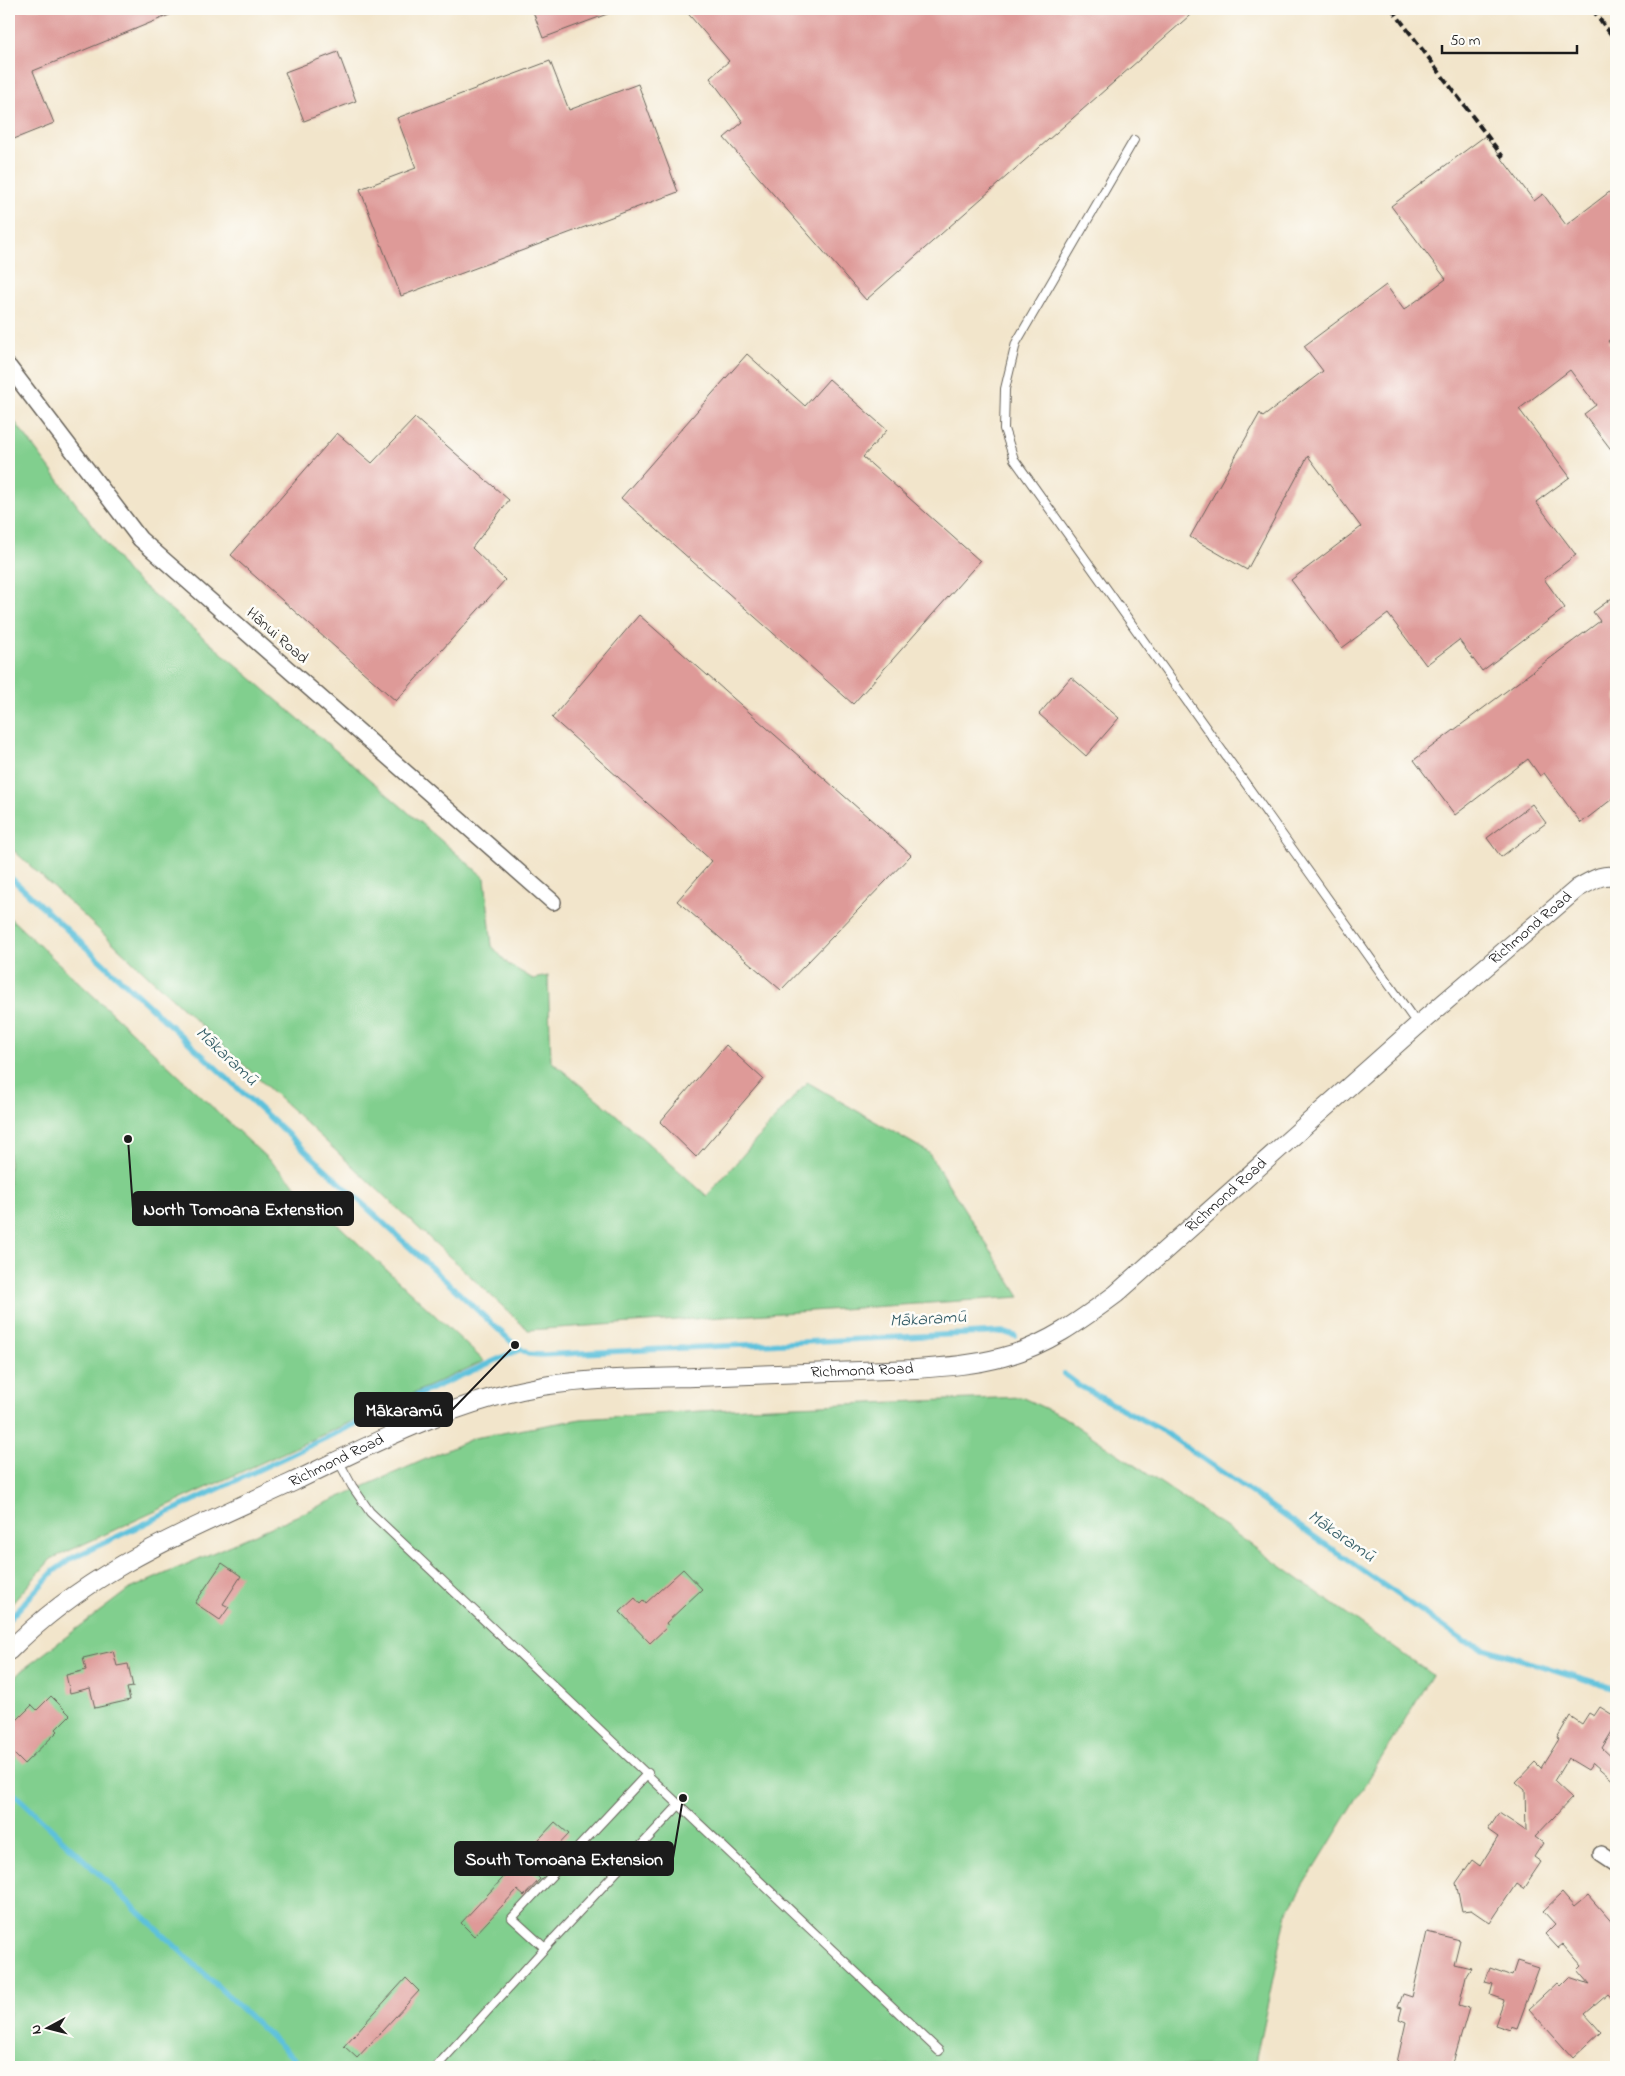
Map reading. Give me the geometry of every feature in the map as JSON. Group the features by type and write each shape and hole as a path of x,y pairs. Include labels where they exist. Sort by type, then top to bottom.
{"street":[{"name":"Hānui Road","path":"9,367 140,539 553,902"},
{"name":"Richmond Road","path":"9,1651 55,1608 101,1576 145,1551 410,1426 458,1407 492,1397 544,1386 600,1380 915,1369 1002,1358 1027,1350 1073,1326 1116,1294 1418,1025 1578,888 1598,878 1613,876"},
{"path":"1601,1854 1616,1864"}],"lane":[{"path":"1134,140 1016,343 1005,389 1004,429 1014,459 1418,1025"},
{"path":"338,1460 352,1486 370,1512 648,1773 939,2051"},
{"path":"545,1948 512,1918 648,1773"},
{"path":"436,2067 680,1804"}],"green space":[{"path":"9,414 128,573 485,878 492,946 508,964 533,979 548,976 551,1061 613,1112 707,1196 807,1082 928,1152 1020,1297 528,1330 9,846"},
{"path":"9,917 484,1361 51,1559 9,1607"},
{"path":"1021,1397 1062,1416 1233,1532 1432,1675 1287,1913 1254,2067 9,2067 9,1684 21,1671 128,1590 474,1438 581,1419 746,1408"}],"building":[{"path":"9,9 184,9 33,71 54,123 9,141"},
{"path":"532,9 618,9 618,10 543,38"},
{"path":"684,9 1197,9 866,300 724,138 743,122 710,78 729,61"},
{"path":"338,52 356,101 304,121 285,72"},
{"path":"550,61 569,110 638,84 678,192 401,296 360,189 416,168 397,118"},
{"path":"1485,136 1534,201 1543,194 1566,225 1616,187 1616,335 1608,341 1616,352 1616,456 1584,414 1596,405 1570,370 1519,409 1570,477 1536,502 1576,555 1544,579 1565,608 1482,671 1459,640 1426,665 1388,614 1342,648 1291,580 1361,527 1308,456 1247,570 1190,537 1260,413 1263,417 1323,371 1304,346 1386,285 1404,310 1446,279 1391,206"},
{"path":"747,354 805,406 829,379 887,430 863,457 980,561 853,704 621,498"},
{"path":"415,418 509,500 472,548 505,580 396,701 231,555 337,433 372,463"},
{"path":"1616,595 1616,796 1581,823 1544,773 1540,776 1528,759 1455,815 1414,760 1600,621 1593,612"},
{"path":"639,615 911,855 781,990 677,901 712,861 552,718"},
{"path":"1071,677 1119,718 1086,756 1039,714"},
{"path":"1532,804 1546,823 1501,857 1487,838"},
{"path":"726,1045 763,1079 696,1157 660,1122"},
{"path":"222,1563 241,1576 223,1604 229,1607 220,1620 195,1603"},
{"path":"683,1569 702,1589 666,1623 668,1626 650,1643 620,1612 635,1598 640,1604 644,1600 646,1603"},
{"path":"113,1651 117,1666 128,1664 133,1687 127,1688 130,1700 95,1708 90,1688 70,1693 66,1675 86,1670 83,1658"},
{"path":"51,1696 70,1715 56,1729 58,1731 24,1764 9,1749 9,1728 32,1705 37,1710"},
{"path":"1600,1707 1616,1717 1616,1725 1602,1748 1616,1761 1616,1783 1593,1763 1588,1770 1568,1758 1554,1781 1572,1798 1535,1837 1543,1843 1534,1857 1541,1862 1523,1889 1516,1884 1490,1923 1471,1910 1462,1911 1456,1883 1472,1860 1480,1866 1498,1837 1488,1830 1499,1813 1526,1831 1525,1790 1516,1782 1535,1762 1541,1768 1559,1739 1557,1738 1570,1716 1582,1724 1589,1713 1594,1716"},
{"path":"555,1822 569,1834 533,1872 540,1879 524,1896 517,1890 474,1936 461,1923"},
{"path":"1562,1893 1574,1907 1588,1895 1616,1927 1616,2003 1608,1994 1585,2014 1601,2032 1573,2058 1529,2009 1557,1983 1560,1986 1569,1977 1590,1984 1578,1970 1582,1966 1563,1944 1558,1948 1545,1934 1555,1924 1543,1911"},
{"path":"1427,1932 1460,1940 1454,1964 1471,1968 1466,1976 1459,2005 1469,2008 1452,2067 1396,2067 1406,2022 1399,2019 1402,2008 1398,2007 1403,1994 1412,1997"},
{"path":"1517,1961 1539,1968 1517,2028 1511,2026 1510,2030 1495,2025 1504,2000 1490,1995 1493,1984 1485,1982 1490,1968 1512,1976"},
{"path":"406,1978 419,1991 357,2058 344,2046"}],"waterway":[{"name":"Mākaramū","path":"9,876 515,1345 528,1354 542,1355 1003,1332 1015,1336"},
{"path":"9,1619 54,1571 72,1558 404,1401 521,1349"},
{"name":"Mākaramū","path":"1064,1374 1080,1386 1163,1431 1465,1642 1616,1689"},
{"path":"9,1789 303,2067"}],"railway":[{"path":"1392,9 1503,157"},
{"path":"1592,9 1616,41"}],"place":[{"name":"North Tomoana Extenstion","path":"128,1139"},
{"name":"Mākaramū","path":"515,1345"},
{"name":"South Tomoana Extension","path":"683,1798"}]}
